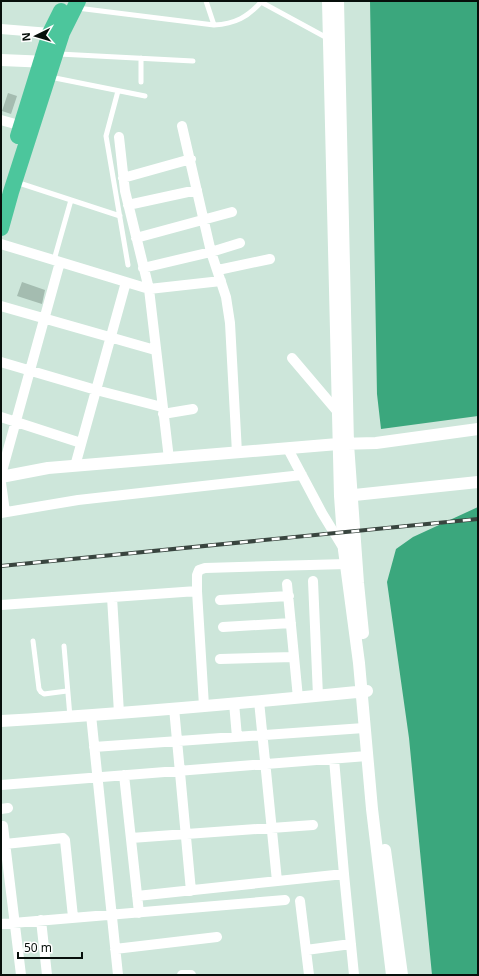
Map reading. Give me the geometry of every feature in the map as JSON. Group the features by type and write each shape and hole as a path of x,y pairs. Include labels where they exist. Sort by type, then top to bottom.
{"highway":[{"path":"49,64 50,32 73,3"},
{"path":"1,193 73,3"},
{"path":"1,228 15,181 26,127"}],"street":[{"path":"328,1 338,241 343,444 352,566 350,600 364,691 402,975"},
{"path":"338,1 337,411 343,444"},
{"path":"1,29 50,32"},
{"path":"1,60 49,64"},
{"path":"1,120 26,127"},
{"path":"182,126 191,159 211,252 226,297 230,323 237,453"},
{"path":"119,137 123,178 128,205 149,289 169,459"},
{"path":"123,178 191,159"},
{"path":"128,205 197,190"},
{"path":"136,238 232,212"},
{"path":"143,268 211,252 240,243"},
{"path":"1,244 149,289 221,281"},
{"path":"218,270 270,259"},
{"path":"57,261 44,318 1,476 48,468 288,448 376,443 478,429"},
{"path":"75,466 126,282"},
{"path":"1,306 156,350"},
{"path":"292,358 337,411"},
{"path":"1,362 163,411 193,408"},
{"path":"1,417 82,444"},
{"path":"288,448 352,566"},
{"path":"1,483 3,512 78,500 302,475"},
{"path":"346,496 478,482"},
{"path":"344,550 346,496"},
{"path":"204,706 197,591 197,575 199,570 204,568 352,566"},
{"path":"313,581 318,696"},
{"path":"287,584 298,698"},
{"path":"1,606 197,591"},
{"path":"220,600 289,596"},
{"path":"112,597 119,712"},
{"path":"223,627 291,623"},
{"path":"220,659 294,656"},
{"path":"1,721 204,706 364,691"},
{"path":"364,691 364,728 392,975"},
{"path":"259,701 277,881"},
{"path":"234,703 237,737"},
{"path":"174,708 191,890"},
{"path":"91,715 118,975"},
{"path":"94,747 364,728"},
{"path":"1,785 367,756"},
{"path":"334,759 354,975"},
{"path":"124,775 139,912"},
{"path":"131,838 312,825"},
{"path":"3,826 21,975"},
{"path":"5,844 63,838 65,840 73,917"},
{"path":"137,896 344,874"},
{"path":"1,924 285,900"},
{"path":"300,901 309,975"},
{"path":"41,920 47,975"},
{"path":"115,949 217,937"},
{"path":"306,950 351,944"},
{"path":"182,975 191,975"}],"lane":[{"path":"206,1 214,25"},
{"path":"73,3 214,25 240,20 262,1 329,40"},
{"path":"141,58 141,82"},
{"path":"49,64 141,58 193,61"},
{"path":"49,64 118,91 145,96"},
{"path":"118,91 106,136 128,265"},
{"path":"15,181 120,216"},
{"path":"57,261 71,200"},
{"path":"33,641 39,688 41,692 44,694 67,691"},
{"path":"64,646 70,716"}],"shaded area":[{"path":"370,1 478,1 478,416 381,429 377,394"},
{"path":"478,507 478,975 432,975 409,738 387,582 396,549 413,537"}],"building":[{"path":"8,93 17,96 11,114 2,111"},
{"path":"22,282 45,290 42,304 17,296"}],"railway":[{"path":"1,566 478,519"}]}
